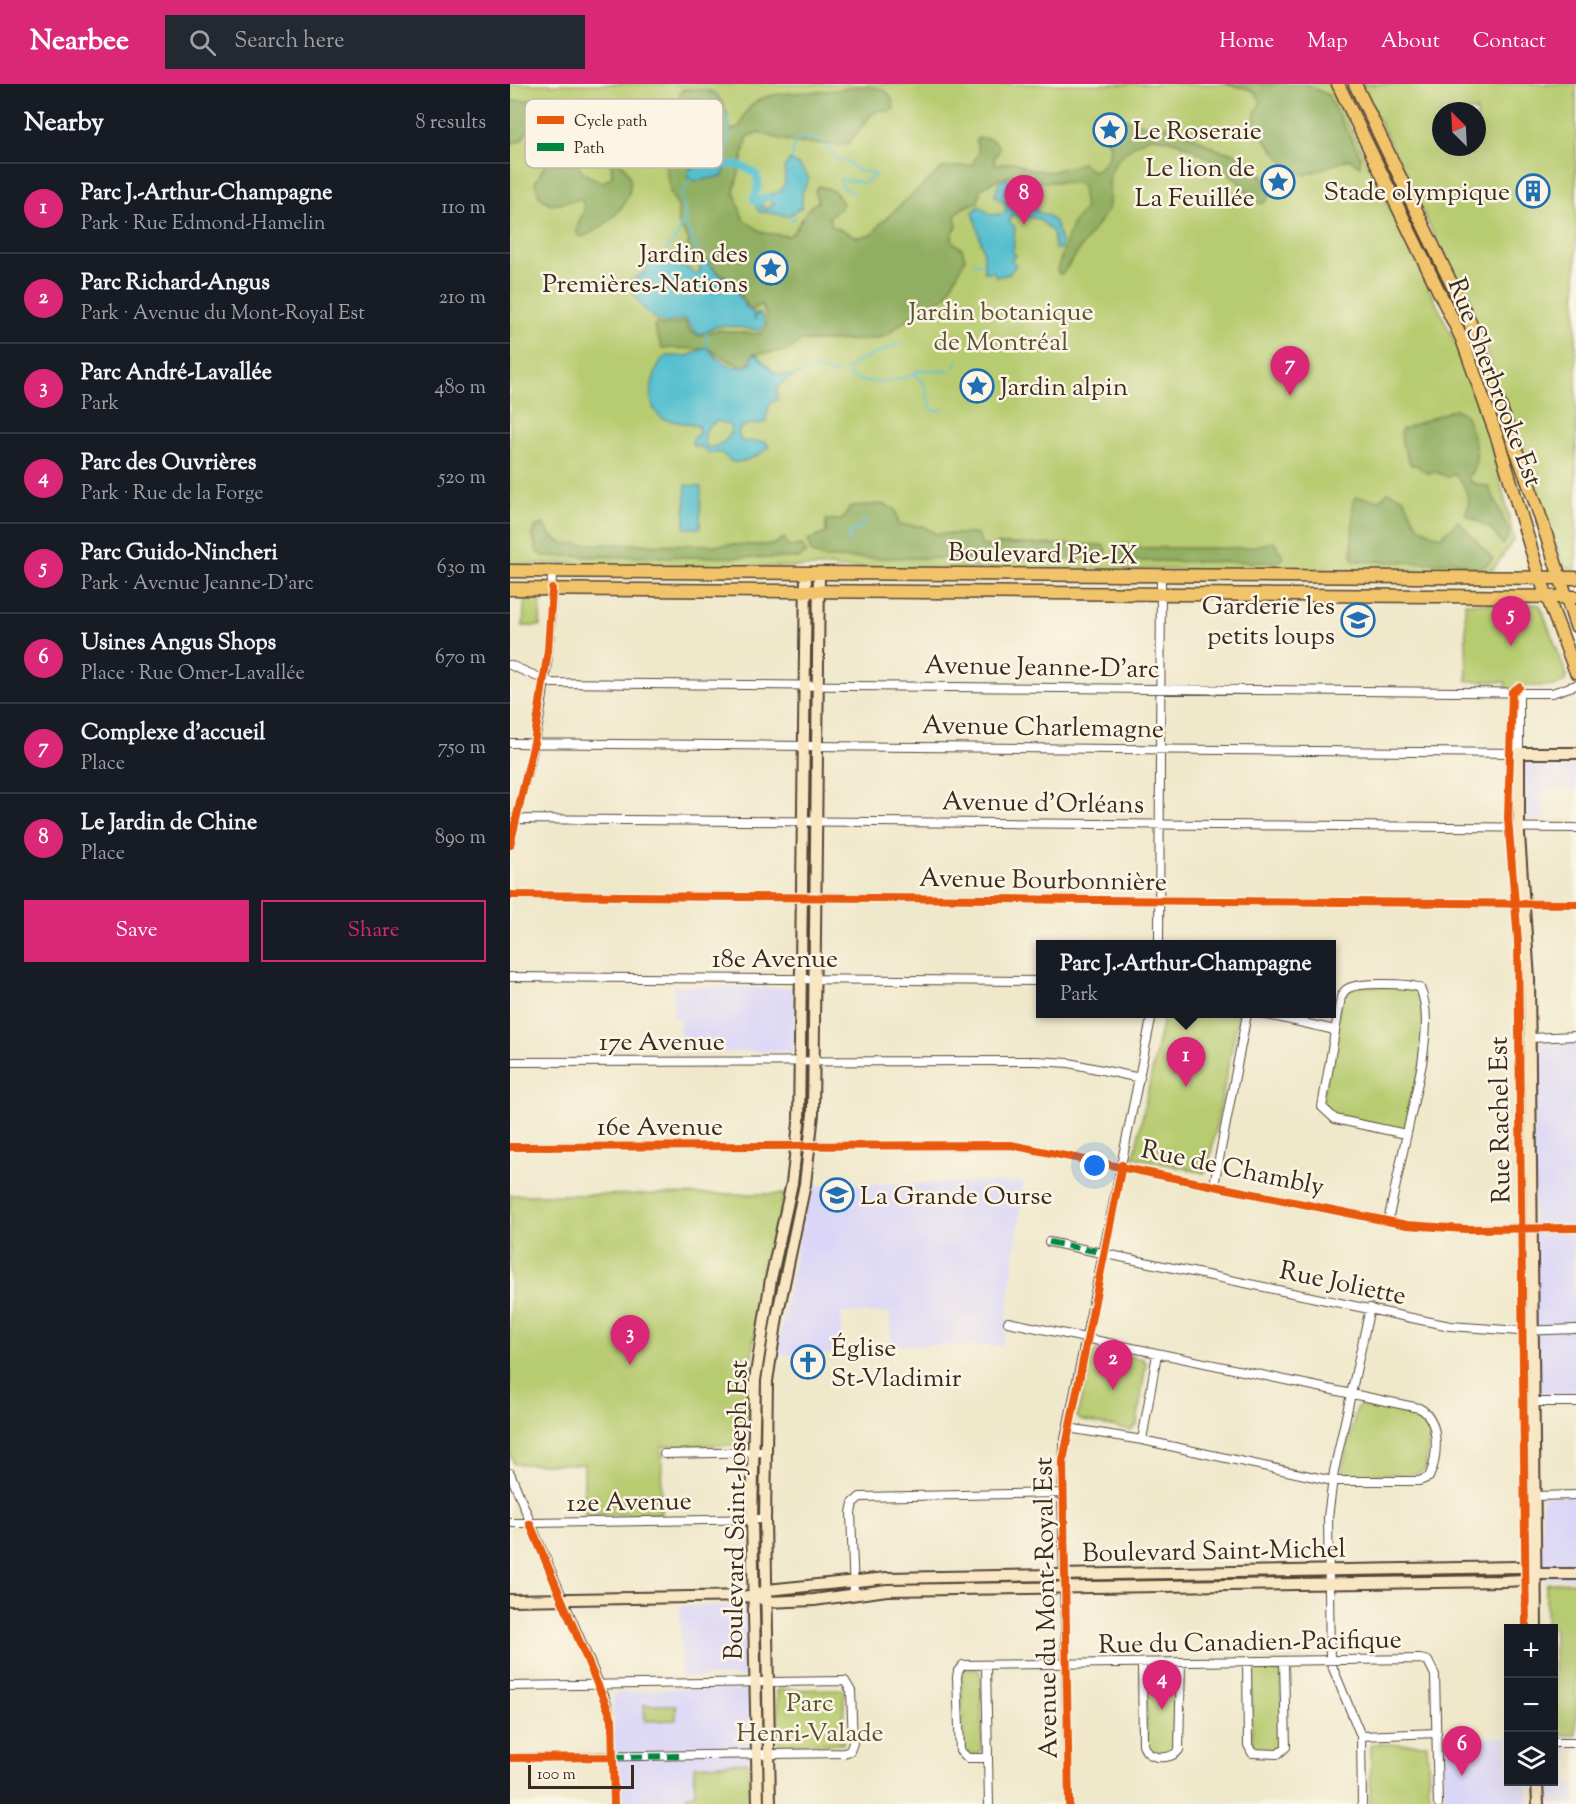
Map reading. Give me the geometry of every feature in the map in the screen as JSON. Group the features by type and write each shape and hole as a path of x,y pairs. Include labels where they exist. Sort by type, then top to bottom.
{"main road":[{"name":"Rue Sherbrooke Est","path":"1355,84 1468,320 1538,510 1559,578 1571,597 1576,626"},
{"name":"Rue Sherbrooke Est","path":"1340,88 1462,339 1497,440 1540,578 1576,672"},
{"name":"Boulevard Pie-IX","path":"510,571 1576,578"},
{"name":"Boulevard Saint-Joseph Est","path":"758,1804 752,1519 755,1380 764,1319 792,1183 797,1147 802,979 809,897 810,746 805,684 806,573"},
{"name":"Boulevard Saint-Joseph Est","path":"810,746 817,685 819,573"},
{"name":"Boulevard Pie-IX","path":"510,589 1571,597"},
{"name":"Avenue Charlemagne","path":"1519,753 1576,753"},
{"name":"Rue Rachel Est","path":"1519,753 1518,826 1528,942 1530,1038 1536,1624"},
{"name":"Boulevard Saint-Joseph Est","path":"770,1804 765,1519 767,1381 810,1147 815,1062 815,979 809,897"},
{"name":"Boulevard Saint-Michel","path":"510,1600 753,1596 767,1590 887,1578 1518,1567 1524,1567 1534,1574"},
{"name":"Boulevard Saint-Michel","path":"753,1596 767,1602 887,1590 1519,1580 1534,1574"},
{"path":"1534,1574 1576,1574"},
{"path":"1537,1786 1538,1804"}],"street":[{"path":"510,845 512,819 534,743 544,682 552,571"},
{"path":"1159,940 1161,576"},
{"name":"Avenue Jeanne-D'arc","path":"510,665 544,682 1552,693 1576,685"},
{"name":"Rue Rachel Est","path":"1519,692 1519,753"},
{"name":"Avenue Charlemagne","path":"510,743 1519,753"},
{"name":"Avenue d'Orléans","path":"512,819 1576,828"},
{"name":"Avenue Bourbonnière","path":"510,895 1576,904"},
{"name":"18e Avenue","path":"510,977 1036,981"},
{"path":"1388,1221 1406,1134 1425,1041 1424,997 1420,988 1387,985 1356,986 1346,989 1341,996 1322,1107 1335,1119 1406,1134"},
{"name":"Avenue du Mont-Royal Est","path":"1069,1804 1062,1493 1068,1428 1151,1018"},
{"path":"1214,1185 1247,1018"},
{"path":"1282,1018 1335,1029"},
{"path":"1530,1038 1576,1036"},
{"name":"17e Avenue","path":"510,1062 1036,1061 1069,1064 1140,1078"},
{"name":"Rue de Chambly","path":"810,1147 1011,1145 1122,1165 1426,1227 1576,1228"},
{"name":"16e Avenue","path":"510,1147 810,1147"},
{"name":"Rue Joliette","path":"1049,1242 1450,1326 1534,1330 1576,1329"},
{"path":"1362,1804 1361,1736 1330,1661 1328,1517 1350,1394 1370,1308"},
{"path":"1008,1322 1425,1411 1431,1417 1434,1426 1434,1467 1429,1477 1419,1481 1333,1481 1142,1440 1068,1428"},
{"path":"1142,1440 1157,1354"},
{"path":"1534,1402 1576,1402"},
{"path":"664,1454 765,1452"},
{"path":"510,1473 612,1719 614,1804"},
{"path":"854,1594 851,1513 853,1503 860,1497 1062,1493"},
{"path":"1535,1496 1576,1496"},
{"name":"12e Avenue","path":"510,1523 765,1519"},
{"name":"Rue du Canadien-Pacifique","path":"988,1758 968,1758 962,1754 958,1671 966,1664 986,1666 1420,1659 1428,1661 1435,1675 1437,1733"},
{"path":"1246,1663 1248,1745 1252,1753 1258,1755 1278,1754 1286,1747 1284,1662"},
{"path":"1142,1663 1143,1744 1146,1753 1153,1757 1171,1756 1179,1750 1181,1663"},
{"path":"986,1666 989,1804"},
{"path":"510,1686 841,1681 848,1683 851,1691 853,1743 850,1751 844,1753 510,1758"},
{"path":"1361,1736 1437,1733 1438,1804"},
{"path":"1558,1743 1576,1743"}],"shaded area":[{"path":"1524,757 1576,759 1576,822 1575,790 1546,790 1545,820 1526,820"},
{"path":"673,986 794,988 795,1051 680,1053 680,1018 673,1018"},
{"path":"1576,1039 1576,1228 1573,1229 1576,1402 1534,1402 1534,1042"},
{"path":"1024,1182 1003,1346 891,1345 890,1313 841,1313 841,1354 776,1354 809,1185"},
{"path":"1576,1495 1576,1578 1541,1579 1542,1496"},
{"path":"680,1606 750,1606 752,1676 681,1677"},
{"path":"681,1688 748,1691 751,1804 616,1804 613,1693"},
{"path":"1442,1737 1504,1738 1504,1786 1528,1786 1528,1804 1444,1804"},
{"path":"1558,1747 1567,1747 1567,1783 1576,1783 1576,1804 1546,1804 1545,1786 1558,1786"}],"green space":[{"name":"Jardin botanique de Montréal","path":"510,84 1329,84 1457,346 1489,433 1514,539 1492,571 1491,568 1487,571 836,568 829,565 828,567 581,566 577,563 510,565"},
{"path":"1225,84 1305,84 1328,95 1360,156 1360,166 1349,159 1305,175 1285,164 1255,127 1255,114 1261,102 1255,92"},
{"path":"1362,84 1576,84 1576,570 1564,567 1475,322"},
{"path":"873,87 887,92 894,108 889,112 880,110 872,114 847,145 796,143 758,133 748,136 734,191 743,219 763,233 789,236 809,208 818,202 815,191 819,186 834,191 843,203 841,208 829,216 832,226 857,237 872,235 881,223 942,168 972,165 979,152 976,141 978,138 991,140 1000,149 994,159 995,165 1014,162 1029,169 1050,172 1082,163 1092,171 1103,164 1110,152 1108,141 1097,126 1100,119 1110,114 1145,125 1174,126 1218,150 1234,153 1252,165 1263,177 1270,196 1264,203 1255,203 1237,181 1210,160 1179,144 1151,137 1132,147 1115,163 1110,176 1108,210 1062,274 1059,274 1057,270 1072,225 1085,208 1082,186 1077,183 1027,181 1014,175 997,179 981,188 978,202 962,208 955,215 957,226 952,234 952,241 962,249 965,259 946,296 900,324 886,336 864,340 801,341 788,351 753,354 751,362 740,366 708,349 662,348 654,327 656,323 663,326 685,322 691,332 699,336 718,330 763,333 767,322 761,304 752,310 749,309 731,279 717,272 701,253 686,254 689,240 678,224 678,207 671,194 666,168 723,168 723,104 732,131 740,126 752,105 760,100 780,94"},
{"path":"683,89 710,91 719,98 678,99"},
{"path":"525,100 525,135 521,140 510,144 510,101"},
{"path":"543,168 580,168 585,174 604,182 612,176 612,168 626,168 630,180 629,192 624,204 615,215 581,237 577,234 584,208 580,199 552,205 540,197 535,183"},
{"path":"1455,409 1465,414 1476,446 1476,462 1468,477 1470,482 1489,487 1510,533 1503,545 1490,528 1465,514 1468,509 1467,493 1454,474 1448,477 1436,472 1427,473 1416,465 1411,465 1402,443 1401,430"},
{"path":"1388,492 1403,497 1419,526 1431,533 1441,537 1458,521 1493,559 1478,568 1451,560 1442,563 1355,561 1352,557 1353,503 1356,497 1380,500"},
{"path":"882,504 895,509 899,525 923,526 936,534 977,534 982,545 991,547 998,544 1103,545 1106,550 1106,559 823,558 811,552 808,540 826,533 826,520 842,520 851,506"},
{"path":"543,524 552,537 564,544 773,545 784,538 788,547 802,545 806,552 800,558 544,556 537,552 533,537 535,527"},
{"path":"1274,542 1283,556 1281,561 1121,561 1118,559 1119,547 1122,544 1144,548 1246,548"},
{"path":"525,595 541,599 540,626 523,626"},
{"path":"1506,601 1540,605 1567,676 1564,682 1554,686 1520,686 1506,690 1506,682 1467,681 1465,603 1505,604"},
{"path":"1356,986 1420,988 1425,1041 1406,1134 1327,1114 1322,1098 1341,997"},
{"path":"1163,1018 1238,1018 1208,1169 1204,1173 1134,1157"},
{"path":"784,1194 753,1343 745,1445 662,1446 661,1514 584,1515 584,1464 514,1464 510,1454 510,1195"},
{"path":"1098,1350 1143,1359 1146,1363 1137,1424 1131,1430 1080,1420 1077,1416 1093,1353"},
{"path":"1361,1405 1415,1412 1423,1417 1428,1423 1430,1433 1425,1470 1415,1474 1347,1475 1342,1470 1357,1408"},
{"path":"1576,1582 1576,1735 1558,1735 1558,1624 1546,1624 1546,1585"},
{"path":"970,1668 979,1670 981,1679 982,1749 977,1755 967,1753 964,1746 961,1674"},
{"path":"1257,1670 1276,1670 1281,1674 1282,1744 1274,1751 1257,1751 1252,1745 1251,1675"},
{"path":"1152,1671 1171,1671 1176,1675 1177,1744 1169,1752 1153,1752 1147,1746 1146,1676"},
{"name":"Parc Henri-Valade","path":"842,1689 844,1693 843,1744 778,1744 777,1690"},
{"path":"644,1705 676,1705 676,1720 645,1721"},
{"path":"1371,1744 1427,1744 1430,1804 1370,1804"},
{"path":"746,1762 750,1764 751,1804 690,1804 690,1800 687,1800 687,1795 695,1794 694,1766"}],"water":[{"path":"723,154 725,155 727,165 723,176 696,181 687,177 689,170 723,168"},
{"path":"789,160 799,165 809,178 802,193 802,207 788,216 758,211 754,200 766,209 774,204 766,195 777,192 783,187 784,168"},
{"path":"1006,178 1016,184 1013,186 1013,193 1033,193 1037,199 1036,211 1055,222 1062,245 1060,249 1055,249 1053,232 1039,219 1012,215 1009,221 1015,227 1013,253 1016,255 1011,260 1016,265 1009,274 996,277 994,272 984,272 984,253 973,212 979,206 991,215 1005,213 1006,204 995,196 999,182"},
{"path":"699,254 716,272 730,281 746,307 753,312 755,320 756,313 762,315 765,324 761,331 721,326 697,334 685,319 665,323 652,317 637,300 633,279 646,272 648,263 654,259 687,268 697,274 700,271"},
{"path":"707,347 718,359 734,367 745,367 751,364 752,356 756,354 776,374 793,376 777,387 777,400 770,403 765,423 746,425 739,429 738,434 742,441 765,442 769,446 766,449 747,460 732,462 721,453 709,453 699,446 693,446 692,440 699,433 698,426 663,419 657,413 653,406 651,390 662,359 668,356 688,356","holes":["718,421 730,425 730,434 726,440 710,448 705,445 704,436 711,425"]},
{"path":"686,485 701,487 700,528 685,528"}],"waterway":[{"path":"714,99 715,95"},
{"path":"723,114 730,128 725,155"},
{"path":"792,160 794,144 798,138 805,137 822,142 838,161 847,161 856,170 876,174 866,183 840,179 842,186 854,194"},
{"path":"727,165 737,165 756,175 758,186 754,200"},
{"path":"658,260 679,234 679,228 685,224 681,193 691,179"},
{"path":"757,202 767,197"},
{"path":"790,221 795,219 794,214"},
{"path":"685,224 699,254"},
{"path":"974,263 983,263"},
{"path":"706,333 707,347"},
{"path":"847,371 853,364 900,343"},
{"path":"956,360 956,367"},
{"path":"793,376 815,369 837,374"},
{"path":"942,410 932,410 924,384 914,373 920,370 951,371"},
{"path":"848,375 854,379 870,382 913,375"},
{"path":"849,543 849,533 861,527 865,519"}],"marked path":[{"path":"1049,1242 1104,1253"},
{"path":"613,1757 681,1756"}],"cycle path":[{"path":"510,845 534,743 548,650 552,589"},
{"path":"1519,687 1512,692 1508,818 1518,941 1526,1624"},
{"path":"510,895 1576,904"},
{"path":"510,1147 1011,1145 1407,1225 1465,1229 1576,1228"},
{"path":"1069,1804 1063,1461 1122,1165"},
{"path":"530,1524 612,1719 614,1804"},
{"path":"510,1758 613,1757"}],"place":[{"name":"Le Roseraie","path":"1110,130"},
{"name":"Le lion de La Feuillée","path":"1278,182"},
{"name":"Stade olympique","path":"1533,191"},
{"name":"Le Jardin de Chine","path":"1024,225"},
{"name":"Jardin des Premières-Nations","path":"771,268"},
{"name":"Jardin alpin","path":"977,386"},
{"name":"Complexe d'accueil","path":"1290,396"},
{"name":"Garderie les petits loups","path":"1358,620"},
{"name":"Parc Guido-Nincheri","path":"1511,646"},
{"name":"Parc J.-Arthur-Champagne","path":"1186,1087"},
{"name":"La Grande Ourse","path":"837,1195"},
{"name":"Église St-Vladimir","path":"808,1362"},
{"name":"Parc André-Lavallée","path":"630,1365"},
{"name":"Parc Richard-Angus","path":"1113,1390"},
{"name":"Parc des Ouvrières","path":"1162,1710"},
{"name":"Usines Angus Shops","path":"1462,1776"}]}
